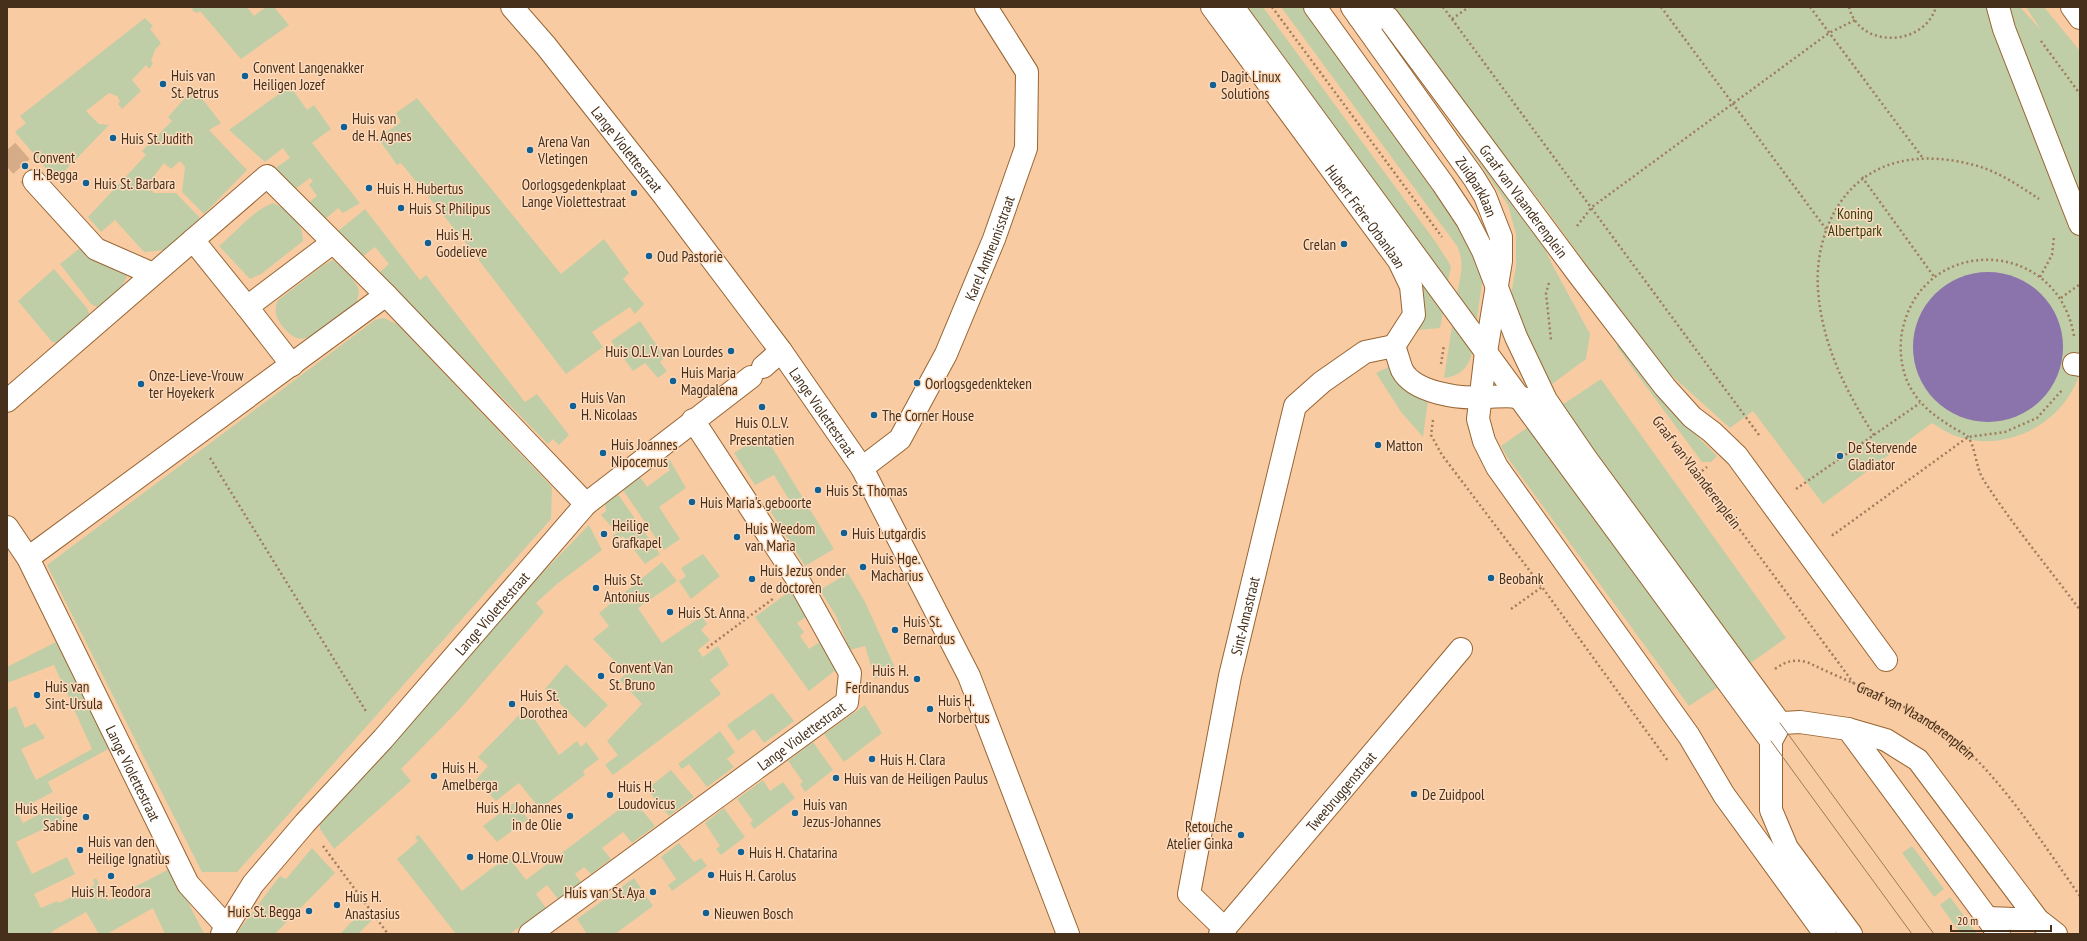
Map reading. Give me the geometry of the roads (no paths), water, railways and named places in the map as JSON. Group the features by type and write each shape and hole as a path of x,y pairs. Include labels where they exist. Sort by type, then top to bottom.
{"street":[{"name":"Lange Violettestraat","path":"512,7 546,46 662,192 782,351 862,468 969,676 1068,934"},
{"name":"Karel Antheunisstraat","path":"862,468 900,440 946,354 994,239 1026,148 1027,72 986,7"},
{"name":"Hubert Frère-Orbanlaan","path":"1212,7 1399,261 1411,286 1414,314 1394,346"},
{"path":"1233,7 1518,396 1770,729"},
{"path":"1315,7 1443,184 1467,220 1497,286 1532,373 1556,416 1770,729 1771,810 1787,848 1851,934"},
{"path":"1998,7 2004,30 2080,224"},
{"path":"2072,7 2080,18"},
{"name":"Zuidparklaan","path":"1356,12 1485,196 1501,237 1501,261 1480,398"},
{"name":"Graaf van Vlaanderenplein","path":"1356,12 1388,18 1579,275 1665,386 1687,412 1737,456 1886,660"},
{"path":"7,402 267,176 332,243 386,295 586,504"},
{"path":"34,181 96,250 153,274"},
{"path":"193,240 292,365"},
{"path":"247,307 332,243"},
{"path":"28,558 386,295"},
{"path":"1394,346 1403,371 1421,388 1436,393 1480,398 1518,396 1556,416"},
{"name":"Sint-Annastraat","path":"1223,931 1189,894 1230,676 1295,406 1322,382 1365,352 1394,346"},
{"name":"Lange Violettestraat","path":"7,527 28,558 188,884 224,930 253,884 305,823 383,739 586,504 782,351"},
{"path":"1480,398 1478,419 1484,441 1497,467 1689,736 1724,795 1825,934"},
{"name":"Lange Violettestraat","path":"530,934 847,702 850,673 798,580 693,420"},
{"name":"Tweebruggenstraat","path":"1223,931 1461,649"},
{"name":"Graaf van Vlaanderenplein","path":"1770,729 1800,722 1848,729 1886,740 1918,760 2038,920 2056,934"},
{"path":"1848,729 1993,926 2038,920"}],"tunnel":[{"path":"7,150 34,181"}],"tram line":[{"path":"1780,723 1934,934"},
{"path":"1771,741 1912,934"}],"place":[{"name":"Convent Langenakker Heiligen Jozef","path":"245,76"},
{"name":"Huis van St. Petrus","path":"163,84"},
{"name":"Dagit Linux Solutions","path":"1213,85"},
{"name":"Huis van de H. Agnes","path":"344,127"},
{"name":"Huis St. Judith","path":"113,138"},
{"name":"Arena Van Vletingen","path":"530,150"},
{"name":"Convent H. Begga","path":"25,166"},
{"name":"Huis St. Barbara","path":"86,183"},
{"name":"Huis H. Hubertus","path":"369,188"},
{"name":"Oorlogsgedenkplaat Lange Violettestraat","path":"634,193"},
{"name":"Huis St Philipus","path":"401,208"},
{"name":"Huis H. Godelieve","path":"428,243"},
{"name":"Crelan","path":"1344,244"},
{"name":"Oud Pastorie","path":"649,256"},
{"name":"Huis O.L.V. van Lourdes","path":"731,351"},
{"name":"Huis Maria Magdalena","path":"673,381"},
{"name":"Oorlogsgedenkteken","path":"917,383"},
{"name":"Onze-Lieve-Vrouw ter Hoyekerk","path":"141,384"},
{"name":"Huis Van H. Nicolaas","path":"573,406"},
{"name":"Huis O.L.V. Presentatien","path":"762,407"},
{"name":"The Corner House","path":"874,415"},
{"name":"Matton","path":"1378,445"},
{"name":"Huis Joannes Nipocemus","path":"603,453"},
{"name":"De Stervende Gladiator","path":"1840,456"},
{"name":"Huis St. Thomas","path":"818,490"},
{"name":"Huis Maria's geboorte","path":"692,502"},
{"name":"Huis Lutgardis","path":"844,533"},
{"name":"Heilige Grafkapel","path":"604,534"},
{"name":"Huis Weedom van Maria","path":"737,537"},
{"name":"Huis Hge. Macharius","path":"863,567"},
{"name":"Beobank","path":"1491,578"},
{"name":"Huis Jezus onder de doctoren","path":"752,579"},
{"name":"Huis St. Antonius","path":"596,588"},
{"name":"Huis St. Anna","path":"670,612"},
{"name":"Huis St. Bernardus","path":"895,630"},
{"name":"Convent Van St. Bruno","path":"601,676"},
{"name":"Huis H. Ferdinandus","path":"917,679"},
{"name":"Huis van Sint-Ursula","path":"37,695"},
{"name":"Huis St. Dorothea","path":"512,704"},
{"name":"Huis H. Norbertus","path":"930,709"},
{"name":"Huis H. Clara","path":"872,759"},
{"name":"Huis H. Amelberga","path":"434,776"},
{"name":"Huis van de Heiligen Paulus","path":"836,778"},
{"name":"De Zuidpool","path":"1414,794"},
{"name":"Huis H. Loudovicus","path":"610,795"},
{"name":"Huis van Jezus-Johannes","path":"795,813"},
{"name":"Huis H. Johannes in de Olie","path":"570,816"},
{"name":"Huis Heilige Sabine","path":"86,817"},
{"name":"Retouche Atelier Ginka","path":"1241,835"},
{"name":"Huis van den Heilige Ignatius","path":"80,850"},
{"name":"Huis H. Chatarina","path":"741,852"},
{"name":"Home O.L.Vrouw","path":"470,857"},
{"name":"Huis H. Carolus","path":"711,875"},
{"name":"Huis H. Teodora","path":"111,876"},
{"name":"Huis van St. Aya","path":"653,892"},
{"name":"Huis H. Anastasius","path":"337,905"},
{"name":"Huis St. Begga","path":"309,911"},
{"name":"Nieuwen Bosch","path":"706,913"}],"park label":[{"name":"Koning Albertpark","path":"1855,222"}]}
